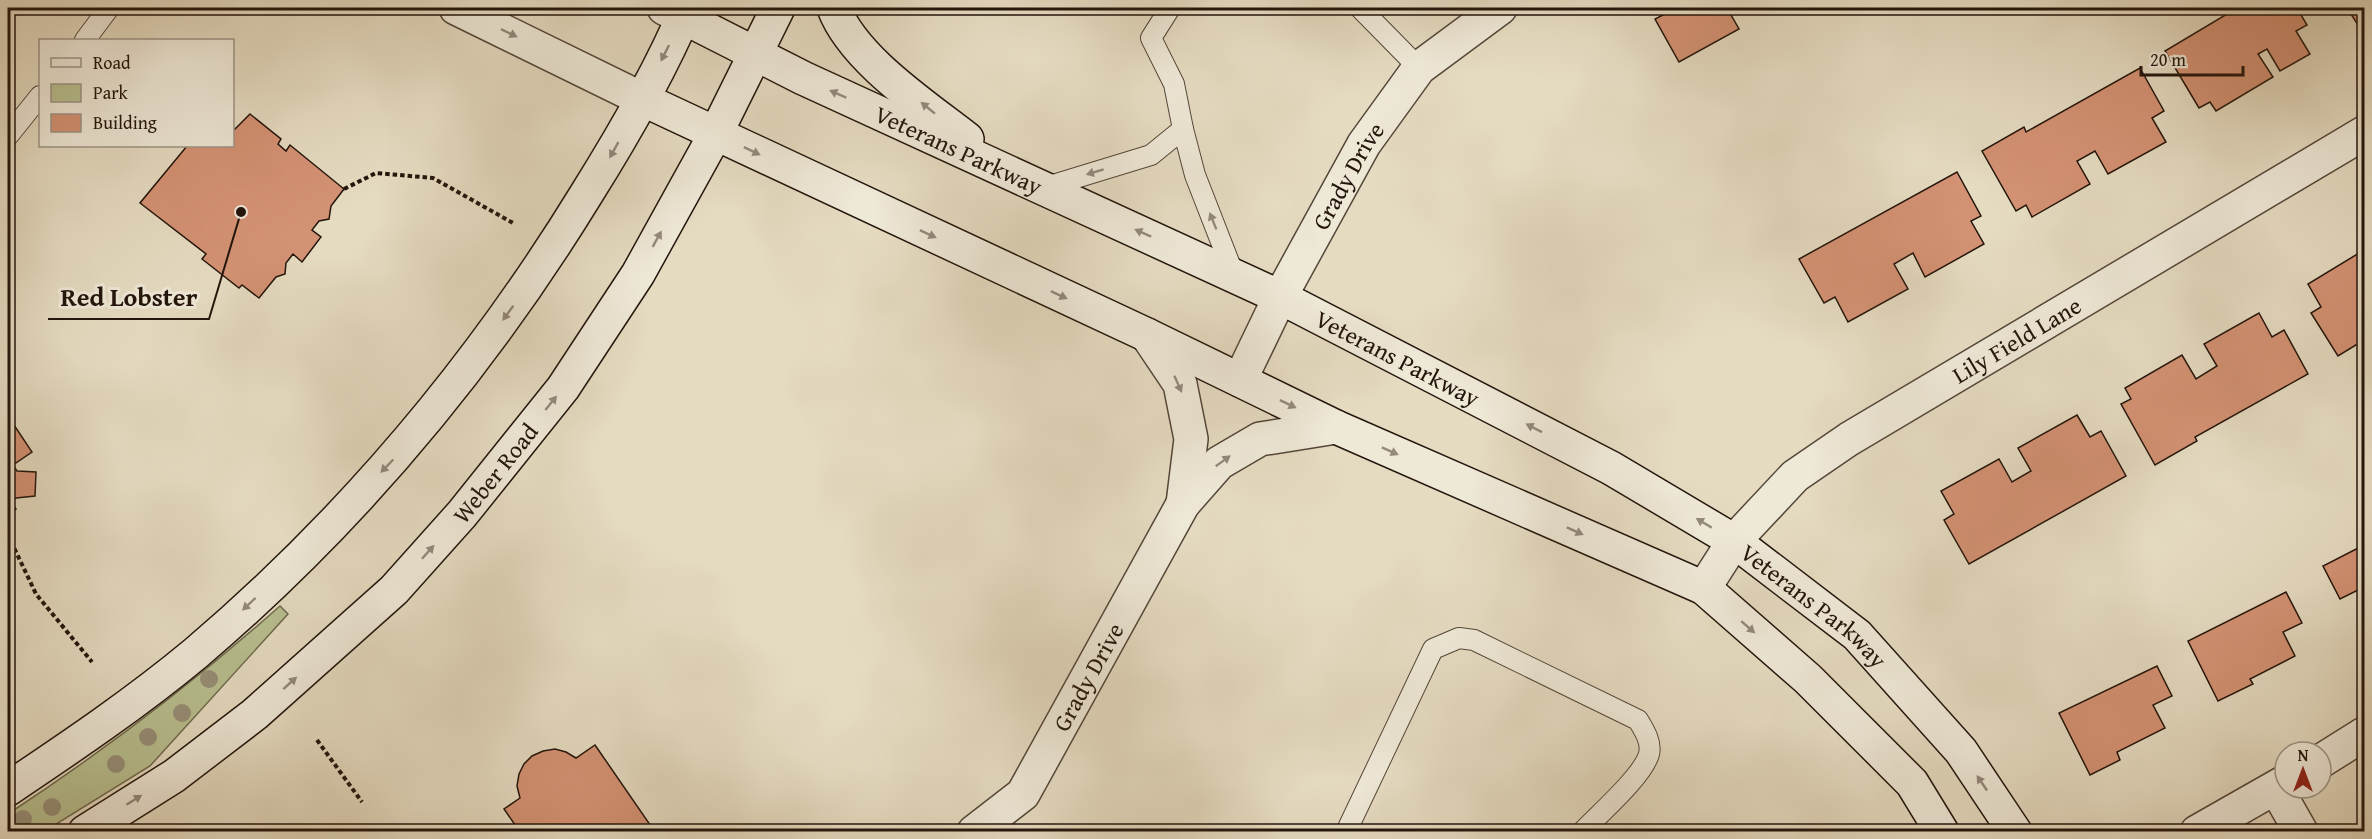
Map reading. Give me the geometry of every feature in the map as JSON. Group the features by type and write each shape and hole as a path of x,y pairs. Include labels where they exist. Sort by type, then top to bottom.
{"main road":[{"path":"456,8 642,99 1147,335 1336,427 1704,588 1808,679 1912,783 1942,831"},
{"name":"Weber Road","path":"85,831 174,776 255,714 394,590 462,514 563,388 638,274 716,134 778,8"},
{"path":"834,8 839,22 876,67 1006,171"},
{"name":"Grady Drive","path":"1240,380 1280,297 1364,144 1419,68 1500,8"},
{"path":"8,789 134,702 196,653 290,566 393,461 471,365 547,259 642,99 678,10"},
{"name":"Veterans Parkway","path":"678,10 756,55 1280,297 1611,468 1734,541 1857,635 1960,750 2015,831"},
{"name":"Lily Field Lane","path":"1704,588 1734,541 1795,476 1849,439 2364,133"},
{"name":"Grady Drive","path":"1147,335 1180,384 1191,439 1183,504"},
{"name":"Grady Drive","path":"974,831 1023,794 1183,504 1219,463 1256,440 1336,427"},
{"path":"2333,753 2364,734"},
{"path":"2197,831 2273,789"},
{"path":"2288,800 2301,831"}],"lane":[{"path":"86,39 109,8"},
{"path":"1170,8 1151,38 1174,84 1195,175 1234,275"},
{"path":"1360,8 1419,68"},
{"path":"8,136 39,97"},
{"path":"1043,188 1151,154 1183,129"},
{"path":"1346,831 1434,649 1459,638 1474,640 1638,720 1648,738 1649,754 1639,773 1582,831"}],"path":[{"path":"344,189 376,173 433,178 513,223"},
{"path":"8,535 36,594 92,662"},
{"path":"316,740 362,802"}],"green space":[{"path":"280,606 288,614 150,766 45,831 8,831 8,814 79,766 148,715"}],"building":[{"path":"1676,8 1727,8 1739,29 1679,62 1655,19"},
{"path":"2237,8 2297,8 2307,25 2296,31 2310,54 2280,71 2267,49 2258,54 2273,77 2216,111 2210,102 2199,108 2165,51"},
{"path":"2347,8 2364,8 2364,21 2358,25"},
{"path":"2140,68 2164,111 2152,118 2166,142 2108,174 2095,151 2077,161 2090,184 2032,217 2026,205 2016,211 1982,151 2024,127 2026,132"},
{"path":"250,114 281,139 278,144 286,151 290,145 344,189 331,206 329,219 319,221 312,230 321,237 302,262 293,254 286,263 285,274 276,277 259,298 242,285 239,288 202,259 206,254 140,203 186,147 234,147 234,130"},
{"path":"1957,172 1981,216 1971,221 1984,244 1925,277 1913,253 1894,264 1908,289 1848,322 1835,297 1824,303 1799,259"},
{"path":"2364,250 2364,340 2338,356 2311,313 2321,307 2308,284"},
{"path":"2259,313 2272,337 2284,330 2308,374 2195,437 2197,441 2155,465 2121,404 2131,399 2125,388 2182,355 2196,379 2217,366 2204,344"},
{"path":"2077,415 2090,437 2101,431 2126,476 1969,564 1944,520 1954,514 1941,491 1999,459 2012,482 2031,471 2018,448"},
{"path":"8,416 32,452 13,465 17,471 36,472 35,496 16,498 11,501 16,509 8,515"},
{"path":"2364,545 2364,597 2360,589 2340,599 2323,566"},
{"path":"2286,592 2302,623 2283,632 2295,656 2250,679 2253,684 2218,701 2188,641"},
{"path":"2157,666 2172,696 2153,705 2165,728 2117,752 2120,760 2090,775 2059,713"},
{"path":"595,745 655,832 520,832 504,809 520,798 517,786 524,764 532,756 555,749 576,758"}],"place":[{"name":"Red Lobster","path":"241,212"}]}
